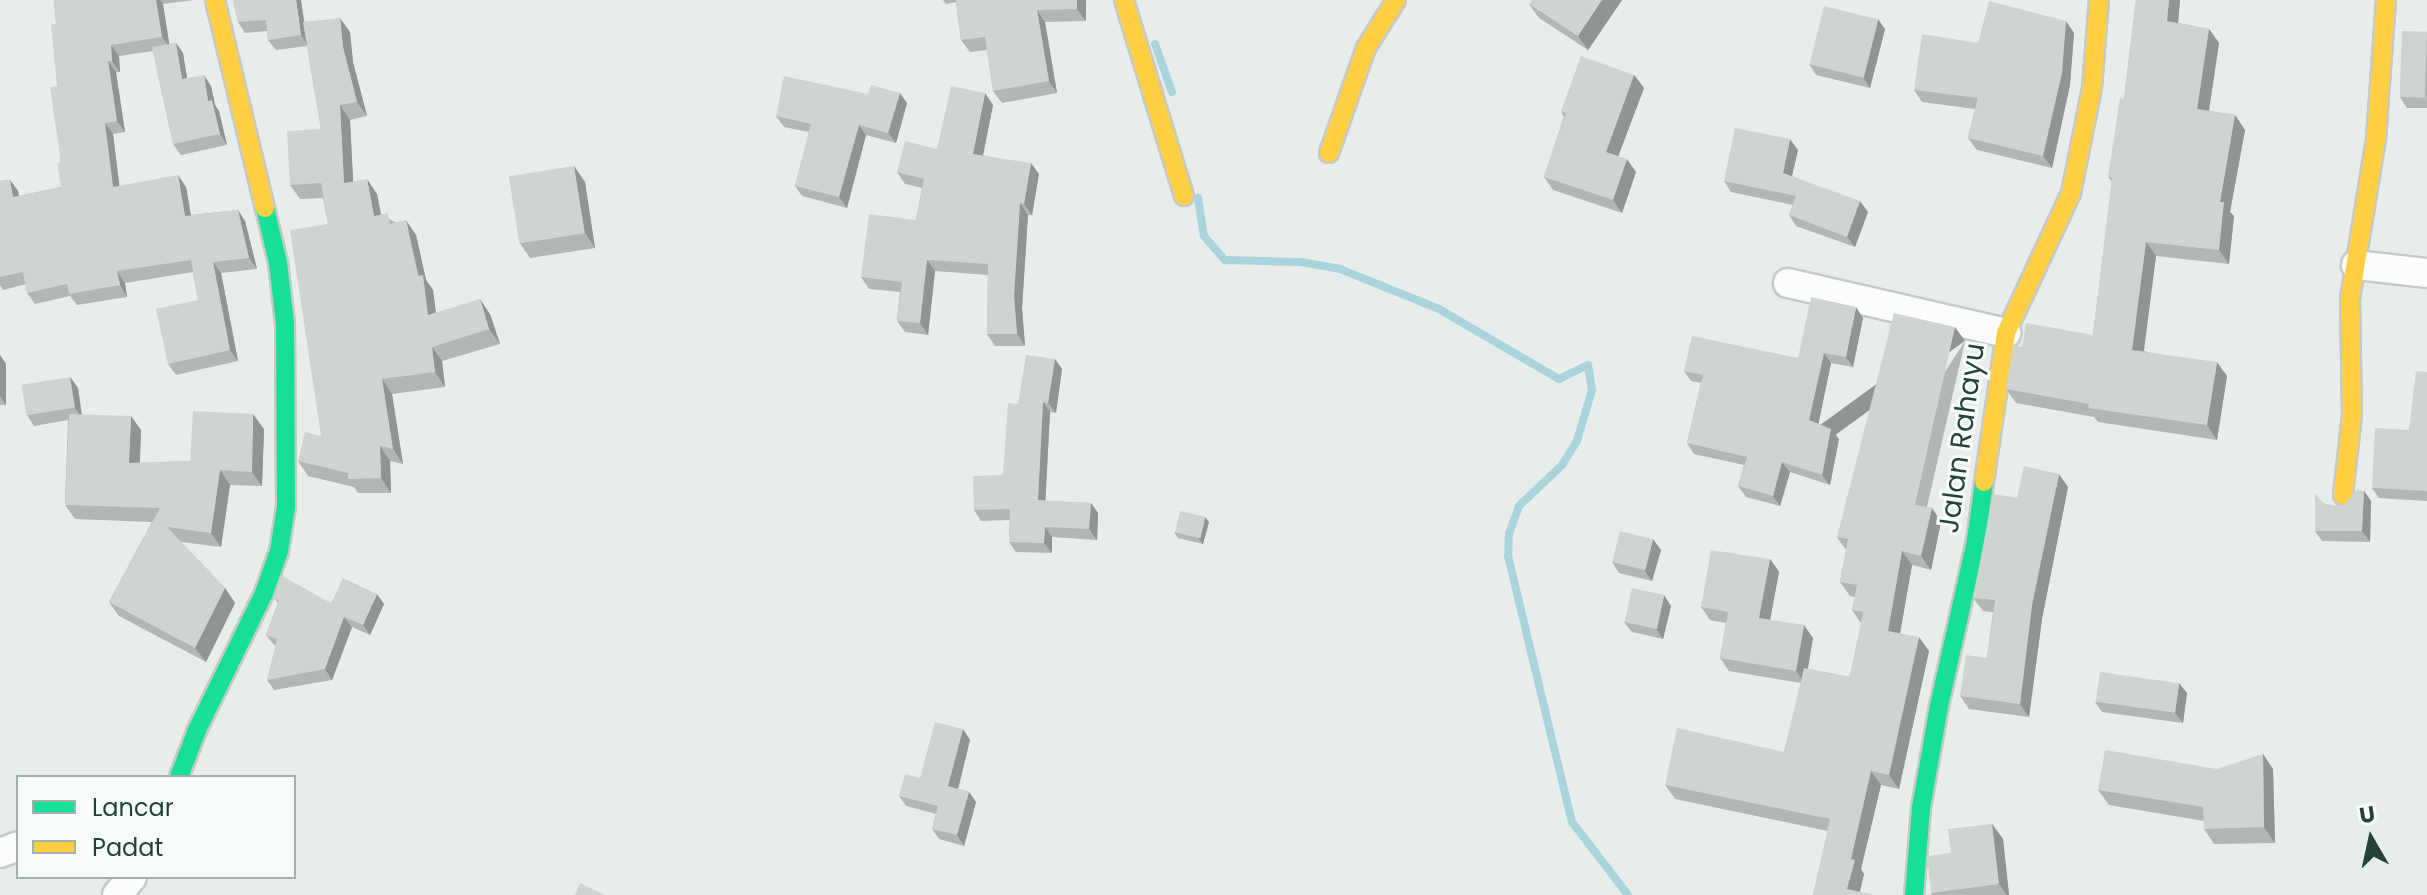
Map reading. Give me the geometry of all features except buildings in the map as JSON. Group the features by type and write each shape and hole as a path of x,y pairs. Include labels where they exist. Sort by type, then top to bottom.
{"street":[{"path":"180,775 197,730 264,593 279,551 286,507 285,324 278,263 215,0"},
{"path":"1124,0 1184,196"},
{"path":"1329,153 1366,48 1396,0"},
{"name":"Jalan Rahayu","path":"1914,895 1921,808 1939,706 1976,540 2006,333 2048,249 2071,193 2092,88 2099,0"},
{"path":"2343,495 2352,415 2350,299 2376,139 2386,0"},
{"path":"2356,265 2427,273"},
{"path":"1788,283 2006,333"},
{"path":"117,895 130,879"}],"waterway":[{"path":"1155,44 1172,92"},
{"path":"1198,198 1204,236 1225,260 1301,262 1340,269 1439,309 1559,379 1588,365 1592,390 1577,441 1562,465 1519,506 1509,533 1508,556 1572,822 1628,895"}],"traffic: fast":[{"path":"180,775 197,730 264,593 279,551 286,507 285,324 278,263 265,208"},
{"path":"1914,895 1921,808 1939,706 1976,540 1984,482"}],"traffic: slow":[{"path":"215,0 265,208"},
{"path":"1124,0 1184,196"},
{"path":"1329,153 1366,48 1396,0"},
{"path":"1984,482 2006,333 2071,193 2092,88 2099,0"},
{"path":"2343,495 2352,415 2350,299 2376,139 2386,0"}]}
